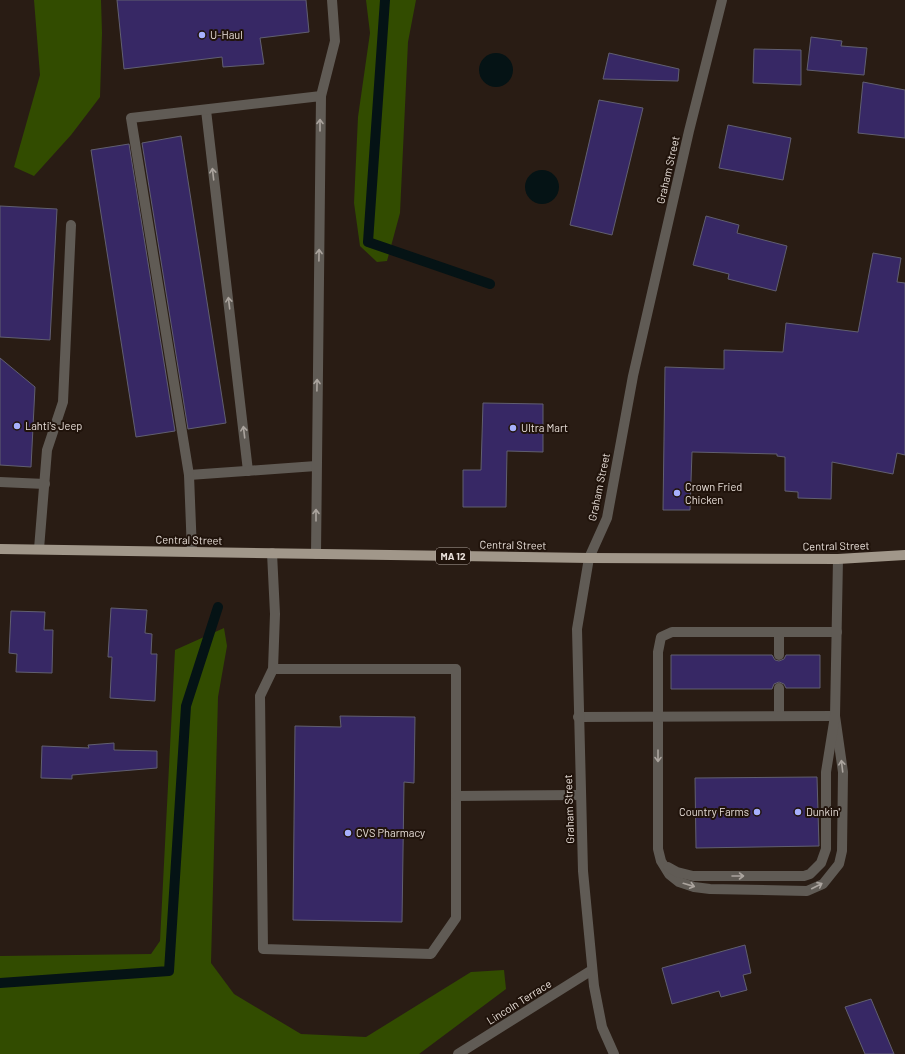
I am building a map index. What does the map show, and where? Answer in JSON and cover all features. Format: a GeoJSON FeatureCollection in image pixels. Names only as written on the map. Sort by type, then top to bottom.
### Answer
{"type":"FeatureCollection","features":[{"type":"Feature","properties":{"kind":"main road","name":"Central Street"},"geometry":{"type":"LineString","coordinates":[[0,549],[589,558],[838,559],[905,555]]}},
{"type":"Feature","properties":{"kind":"street"},"geometry":{"type":"LineString","coordinates":[[316,554],[321,96],[335,41],[332,0]]}},
{"type":"Feature","properties":{"kind":"street","name":"Graham Street"},"geometry":{"type":"LineString","coordinates":[[614,1054],[602,1027],[592,970],[582,871],[577,629],[589,558],[607,518],[633,376],[689,131],[722,0]]}},
{"type":"Feature","properties":{"kind":"street"},"geometry":{"type":"LineString","coordinates":[[192,552],[189,475],[131,118],[321,96]]}},
{"type":"Feature","properties":{"kind":"street"},"geometry":{"type":"LineString","coordinates":[[206,110],[248,471]]}},
{"type":"Feature","properties":{"kind":"street"},"geometry":{"type":"LineString","coordinates":[[39,549],[49,444],[63,402],[71,226]]}},
{"type":"Feature","properties":{"kind":"street"},"geometry":{"type":"LineString","coordinates":[[189,475],[316,466]]}},
{"type":"Feature","properties":{"kind":"street"},"geometry":{"type":"LineString","coordinates":[[0,482],[45,484]]}},
{"type":"Feature","properties":{"kind":"street"},"geometry":{"type":"LineString","coordinates":[[272,553],[274,614],[273,669],[260,696],[263,949],[431,954],[456,918],[456,669],[273,669]]}},
{"type":"Feature","properties":{"kind":"street"},"geometry":{"type":"LineString","coordinates":[[661,861],[677,872],[693,876],[804,876],[815,870],[821,863],[826,849],[826,772],[835,716],[838,559]]}},
{"type":"Feature","properties":{"kind":"street"},"geometry":{"type":"LineString","coordinates":[[835,716],[843,772],[842,851],[839,864],[823,884],[807,891],[710,889],[679,882],[668,874],[661,861],[658,849],[658,652],[661,637],[672,632],[837,632]]}},
{"type":"Feature","properties":{"kind":"street"},"geometry":{"type":"LineString","coordinates":[[779,632],[779,655]]}},
{"type":"Feature","properties":{"kind":"street"},"geometry":{"type":"LineString","coordinates":[[779,688],[779,716]]}},
{"type":"Feature","properties":{"kind":"street"},"geometry":{"type":"LineString","coordinates":[[578,717],[835,716]]}},
{"type":"Feature","properties":{"kind":"street"},"geometry":{"type":"LineString","coordinates":[[456,796],[580,795]]}},
{"type":"Feature","properties":{"kind":"street","name":"Lincoln Terrace"},"geometry":{"type":"LineString","coordinates":[[458,1054],[592,970]]}},
{"type":"Feature","properties":{"kind":"green space"},"geometry":{"type":"Polygon","coordinates":[[[34,0],[101,0],[102,33],[100,97],[71,135],[34,176],[14,167],[40,75],[34,0]]]}},
{"type":"Feature","properties":{"kind":"green space"},"geometry":{"type":"Polygon","coordinates":[[[366,0],[416,0],[408,42],[400,213],[387,261],[377,262],[360,246],[354,203],[358,117],[370,33],[366,0]]]}},
{"type":"Feature","properties":{"kind":"green space"},"geometry":{"type":"Polygon","coordinates":[[[224,628],[227,646],[218,697],[211,963],[234,994],[301,1034],[366,1037],[471,972],[504,970],[506,989],[419,1054],[0,1054],[0,956],[151,954],[160,941],[175,650],[224,628]]]}},
{"type":"Feature","properties":{"kind":"shaded area"},"geometry":{"type":"Polygon","coordinates":[[[493,53],[499,53],[503,54],[510,60],[513,70],[512,77],[506,84],[499,87],[493,87],[489,86],[482,80],[479,73],[479,67],[480,63],[486,56],[493,53]]]}},
{"type":"Feature","properties":{"kind":"shaded area"},"geometry":{"type":"Polygon","coordinates":[[[539,170],[545,170],[549,171],[556,177],[559,187],[558,194],[552,201],[545,204],[539,204],[535,203],[528,197],[525,190],[525,184],[526,180],[532,173],[539,170]]]}},
{"type":"Feature","properties":{"kind":"building","name":"U-Haul"},"geometry":{"type":"Polygon","coordinates":[[[117,0],[306,0],[309,32],[260,38],[264,64],[223,67],[222,57],[124,69],[117,0]]]}},
{"type":"Feature","properties":{"kind":"building"},"geometry":{"type":"Polygon","coordinates":[[[811,37],[842,41],[841,46],[867,48],[864,75],[807,70],[811,37]]]}},
{"type":"Feature","properties":{"kind":"building"},"geometry":{"type":"Polygon","coordinates":[[[754,49],[801,50],[801,85],[753,83],[754,49]]]}},
{"type":"Feature","properties":{"kind":"building"},"geometry":{"type":"Polygon","coordinates":[[[609,53],[679,69],[678,81],[603,79],[609,53]]]}},
{"type":"Feature","properties":{"kind":"building"},"geometry":{"type":"Polygon","coordinates":[[[863,82],[905,90],[905,138],[858,133],[863,82]]]}},
{"type":"Feature","properties":{"kind":"building"},"geometry":{"type":"Polygon","coordinates":[[[599,100],[643,108],[612,235],[570,225],[599,100]]]}},
{"type":"Feature","properties":{"kind":"building"},"geometry":{"type":"Polygon","coordinates":[[[728,125],[791,138],[783,180],[719,168],[728,125]]]}},
{"type":"Feature","properties":{"kind":"building"},"geometry":{"type":"Polygon","coordinates":[[[181,136],[226,423],[188,429],[142,143],[181,136]]]}},
{"type":"Feature","properties":{"kind":"building"},"geometry":{"type":"Polygon","coordinates":[[[129,144],[175,431],[136,437],[91,150],[129,144]]]}},
{"type":"Feature","properties":{"kind":"building"},"geometry":{"type":"Polygon","coordinates":[[[0,206],[57,209],[50,340],[0,337],[0,206]]]}},
{"type":"Feature","properties":{"kind":"building"},"geometry":{"type":"Polygon","coordinates":[[[706,216],[739,225],[737,233],[787,246],[776,291],[728,279],[729,274],[693,265],[706,216]]]}},
{"type":"Feature","properties":{"kind":"building"},"geometry":{"type":"Polygon","coordinates":[[[873,253],[901,258],[897,282],[905,283],[905,455],[897,453],[893,474],[832,462],[831,499],[798,498],[798,492],[785,491],[785,457],[777,456],[777,454],[692,452],[690,510],[663,510],[665,367],[724,369],[724,350],[783,352],[786,323],[858,332],[873,253]]]}},
{"type":"Feature","properties":{"kind":"building","name":"Lahti's Jeep"},"geometry":{"type":"Polygon","coordinates":[[[0,358],[35,387],[31,467],[0,465],[0,358]]]}},
{"type":"Feature","properties":{"kind":"building"},"geometry":{"type":"Polygon","coordinates":[[[483,403],[543,404],[543,452],[507,451],[506,507],[463,507],[463,470],[481,470],[483,403]]]}},
{"type":"Feature","properties":{"kind":"building"},"geometry":{"type":"Polygon","coordinates":[[[111,608],[147,610],[145,633],[152,634],[151,654],[157,654],[155,701],[110,698],[112,657],[108,657],[111,608]]]}},
{"type":"Feature","properties":{"kind":"building"},"geometry":{"type":"Polygon","coordinates":[[[11,611],[45,612],[44,630],[53,630],[52,673],[16,672],[17,654],[9,653],[11,611]]]}},
{"type":"Feature","properties":{"kind":"building"},"geometry":{"type":"Polygon","coordinates":[[[671,655],[772,655],[775,660],[779,661],[784,659],[786,655],[820,655],[820,688],[786,688],[784,684],[779,682],[774,684],[772,689],[671,689],[671,655]]]}},
{"type":"Feature","properties":{"kind":"building","name":"CVS Pharmacy"},"geometry":{"type":"Polygon","coordinates":[[[340,716],[415,717],[414,783],[404,782],[402,922],[293,920],[295,726],[341,727],[340,716]]]}},
{"type":"Feature","properties":{"kind":"building"},"geometry":{"type":"Polygon","coordinates":[[[114,743],[114,750],[157,751],[157,768],[72,775],[72,779],[41,778],[42,746],[89,748],[88,745],[114,743]]]}},
{"type":"Feature","properties":{"kind":"building","name":"Country Farms"},"geometry":{"type":"Polygon","coordinates":[[[817,777],[819,846],[696,848],[695,778],[817,777]]]}},
{"type":"Feature","properties":{"kind":"building"},"geometry":{"type":"Polygon","coordinates":[[[745,945],[751,973],[743,975],[747,990],[721,997],[719,991],[672,1004],[662,968],[745,945]]]}},
{"type":"Feature","properties":{"kind":"building"},"geometry":{"type":"Polygon","coordinates":[[[871,999],[894,1054],[865,1054],[845,1007],[871,999]]]}},
{"type":"Feature","properties":{"kind":"waterway"},"geometry":{"type":"LineString","coordinates":[[385,0],[368,242],[490,284]]}},
{"type":"Feature","properties":{"kind":"waterway"},"geometry":{"type":"LineString","coordinates":[[0,983],[169,971],[186,706],[218,607]]}},
{"type":"Feature","properties":{"kind":"place","name":"U-Haul"},"geometry":{"type":"Point","coordinates":[202,35]}},
{"type":"Feature","properties":{"kind":"place","name":"Lahti's Jeep"},"geometry":{"type":"Point","coordinates":[17,426]}},
{"type":"Feature","properties":{"kind":"place","name":"Ultra Mart"},"geometry":{"type":"Point","coordinates":[513,428]}},
{"type":"Feature","properties":{"kind":"place","name":"Crown Fried Chicken"},"geometry":{"type":"Point","coordinates":[677,493]}},
{"type":"Feature","properties":{"kind":"place","name":"Country Farms"},"geometry":{"type":"Point","coordinates":[757,812]}},
{"type":"Feature","properties":{"kind":"place","name":"Dunkin'"},"geometry":{"type":"Point","coordinates":[798,812]}},
{"type":"Feature","properties":{"kind":"place","name":"CVS Pharmacy"},"geometry":{"type":"Point","coordinates":[348,833]}}]}
